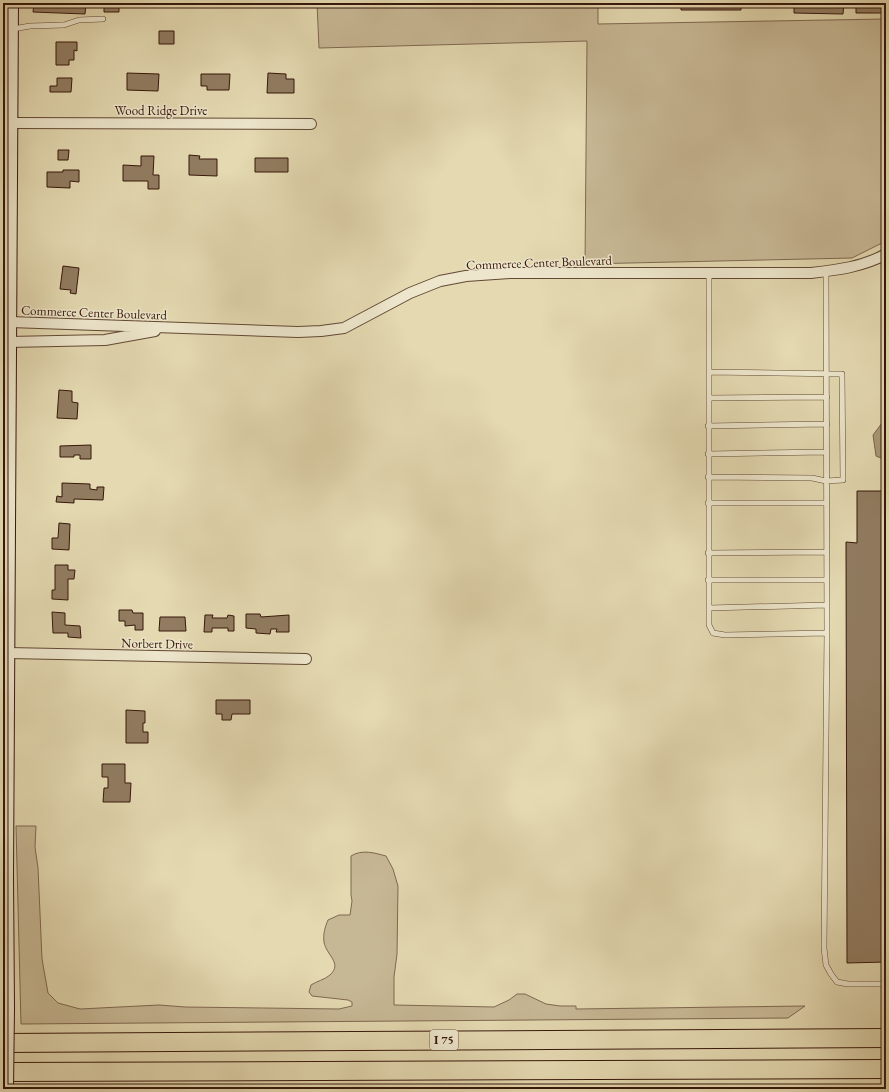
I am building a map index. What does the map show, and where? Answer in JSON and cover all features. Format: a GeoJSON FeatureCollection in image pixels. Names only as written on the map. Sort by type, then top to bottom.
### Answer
{"type":"FeatureCollection","features":[{"type":"Feature","properties":{"kind":"highway","name":"I 75"},"geometry":{"type":"LineString","coordinates":[[3,1042],[886,1038]]}},
{"type":"Feature","properties":{"kind":"highway"},"geometry":{"type":"LineString","coordinates":[[3,1072],[886,1069]]}},
{"type":"Feature","properties":{"kind":"street"},"geometry":{"type":"LineString","coordinates":[[6,1089],[12,3]]}},
{"type":"Feature","properties":{"kind":"street","name":"Wood Ridge Drive"},"geometry":{"type":"LineString","coordinates":[[12,122],[311,124]]}},
{"type":"Feature","properties":{"kind":"street","name":"Commerce Center Boulevard"},"geometry":{"type":"LineString","coordinates":[[10,322],[298,332],[322,331],[344,328],[410,293],[440,281],[466,276],[510,273],[811,273],[846,268],[875,260],[886,254]]}},
{"type":"Feature","properties":{"kind":"street","name":"Commerce Center Boulevard"},"geometry":{"type":"LineString","coordinates":[[9,342],[106,340],[177,328]]}},
{"type":"Feature","properties":{"kind":"street","name":"Norbert Drive"},"geometry":{"type":"LineString","coordinates":[[8,653],[306,659]]}},
{"type":"Feature","properties":{"kind":"lane"},"geometry":{"type":"LineString","coordinates":[[12,29],[30,26],[64,25],[79,20],[103,19]]}},
{"type":"Feature","properties":{"kind":"lane"},"geometry":{"type":"LineString","coordinates":[[826,271],[827,633],[824,940],[826,965],[837,982],[848,984],[886,984]]}},
{"type":"Feature","properties":{"kind":"lane"},"geometry":{"type":"LineString","coordinates":[[709,273],[709,625],[713,633],[725,635],[827,633]]}},
{"type":"Feature","properties":{"kind":"lane"},"geometry":{"type":"LineString","coordinates":[[708,477],[812,478],[826,481],[843,480],[842,374],[709,372]]}},
{"type":"Feature","properties":{"kind":"lane"},"geometry":{"type":"LineString","coordinates":[[709,398],[827,397]]}},
{"type":"Feature","properties":{"kind":"lane"},"geometry":{"type":"LineString","coordinates":[[708,426],[826,424]]}},
{"type":"Feature","properties":{"kind":"lane"},"geometry":{"type":"LineString","coordinates":[[708,454],[826,452]]}},
{"type":"Feature","properties":{"kind":"lane"},"geometry":{"type":"LineString","coordinates":[[708,503],[826,503]]}},
{"type":"Feature","properties":{"kind":"lane"},"geometry":{"type":"LineString","coordinates":[[708,553],[826,552]]}},
{"type":"Feature","properties":{"kind":"lane"},"geometry":{"type":"LineString","coordinates":[[708,580],[827,580]]}},
{"type":"Feature","properties":{"kind":"lane"},"geometry":{"type":"LineString","coordinates":[[708,608],[827,606]]}},
{"type":"Feature","properties":{"kind":"shaded area"},"geometry":{"type":"Polygon","coordinates":[[[317,3],[598,3],[598,24],[886,19],[886,241],[852,258],[585,264],[587,41],[319,48],[317,3]]]}},
{"type":"Feature","properties":{"kind":"shaded area"},"geometry":{"type":"Polygon","coordinates":[[[885,419],[886,460],[876,456],[873,435],[885,419]]]}},
{"type":"Feature","properties":{"kind":"shaded area"},"geometry":{"type":"Polygon","coordinates":[[[16,826],[36,826],[35,847],[38,868],[42,959],[48,993],[58,1003],[80,1009],[159,1005],[185,1007],[339,1009],[352,1006],[352,1002],[348,1000],[312,996],[309,992],[311,985],[328,977],[334,971],[335,967],[333,959],[325,947],[325,928],[328,920],[339,915],[350,915],[352,901],[351,856],[364,852],[386,856],[393,869],[398,886],[397,954],[394,977],[394,1005],[494,1007],[509,1000],[517,994],[525,994],[546,1004],[576,1006],[576,1009],[805,1006],[788,1018],[21,1024],[16,826]]]}},
{"type":"Feature","properties":{"kind":"building"},"geometry":{"type":"Polygon","coordinates":[[[34,3],[86,3],[85,14],[33,12],[34,3]]]}},
{"type":"Feature","properties":{"kind":"building"},"geometry":{"type":"Polygon","coordinates":[[[104,3],[119,3],[119,12],[104,12],[104,3]]]}},
{"type":"Feature","properties":{"kind":"building"},"geometry":{"type":"Polygon","coordinates":[[[681,3],[741,3],[741,10],[681,10],[681,3]]]}},
{"type":"Feature","properties":{"kind":"building"},"geometry":{"type":"Polygon","coordinates":[[[794,3],[844,3],[843,14],[794,13],[794,3]]]}},
{"type":"Feature","properties":{"kind":"building"},"geometry":{"type":"Polygon","coordinates":[[[856,3],[886,3],[886,13],[856,13],[856,3]]]}},
{"type":"Feature","properties":{"kind":"building"},"geometry":{"type":"Polygon","coordinates":[[[159,31],[174,31],[174,44],[159,44],[159,31]]]}},
{"type":"Feature","properties":{"kind":"building"},"geometry":{"type":"Polygon","coordinates":[[[56,42],[77,42],[77,51],[74,50],[74,60],[69,60],[69,65],[56,65],[56,42]]]}},
{"type":"Feature","properties":{"kind":"building"},"geometry":{"type":"Polygon","coordinates":[[[127,73],[159,74],[158,91],[127,90],[127,73]]]}},
{"type":"Feature","properties":{"kind":"building"},"geometry":{"type":"Polygon","coordinates":[[[268,73],[286,74],[286,79],[294,79],[294,93],[267,93],[268,73]]]}},
{"type":"Feature","properties":{"kind":"building"},"geometry":{"type":"Polygon","coordinates":[[[201,74],[230,74],[229,90],[207,90],[207,86],[201,86],[201,74]]]}},
{"type":"Feature","properties":{"kind":"building"},"geometry":{"type":"Polygon","coordinates":[[[57,78],[72,78],[71,92],[50,92],[50,86],[57,86],[57,78]]]}},
{"type":"Feature","properties":{"kind":"building"},"geometry":{"type":"Polygon","coordinates":[[[58,150],[69,150],[68,160],[58,160],[58,150]]]}},
{"type":"Feature","properties":{"kind":"building"},"geometry":{"type":"Polygon","coordinates":[[[189,155],[200,156],[199,159],[217,159],[217,176],[189,175],[189,155]]]}},
{"type":"Feature","properties":{"kind":"building"},"geometry":{"type":"Polygon","coordinates":[[[141,156],[154,156],[153,175],[159,175],[159,189],[148,189],[148,181],[123,181],[123,165],[141,166],[141,156]]]}},
{"type":"Feature","properties":{"kind":"building"},"geometry":{"type":"Polygon","coordinates":[[[255,158],[288,158],[288,172],[255,172],[255,158]]]}},
{"type":"Feature","properties":{"kind":"building"},"geometry":{"type":"Polygon","coordinates":[[[63,170],[79,170],[79,182],[70,181],[70,188],[47,187],[47,172],[63,172],[63,170]]]}},
{"type":"Feature","properties":{"kind":"building"},"geometry":{"type":"Polygon","coordinates":[[[63,266],[79,268],[76,294],[70,293],[71,290],[60,289],[63,266]]]}},
{"type":"Feature","properties":{"kind":"building"},"geometry":{"type":"Polygon","coordinates":[[[59,390],[72,391],[72,402],[78,403],[77,419],[57,418],[59,390]]]}},
{"type":"Feature","properties":{"kind":"building"},"geometry":{"type":"Polygon","coordinates":[[[91,445],[91,459],[80,459],[80,455],[74,455],[74,457],[60,457],[60,446],[91,445]]]}},
{"type":"Feature","properties":{"kind":"building"},"geometry":{"type":"Polygon","coordinates":[[[62,483],[90,484],[90,489],[97,490],[97,487],[104,487],[103,500],[74,499],[74,503],[56,502],[57,496],[62,497],[62,483]]]}},
{"type":"Feature","properties":{"kind":"building"},"geometry":{"type":"Polygon","coordinates":[[[857,491],[886,491],[886,962],[847,963],[846,542],[857,543],[857,491]]]}},
{"type":"Feature","properties":{"kind":"building"},"geometry":{"type":"Polygon","coordinates":[[[59,523],[70,524],[69,550],[52,549],[52,538],[58,538],[59,523]]]}},
{"type":"Feature","properties":{"kind":"building"},"geometry":{"type":"Polygon","coordinates":[[[55,565],[68,565],[68,570],[75,570],[74,579],[68,579],[68,600],[52,599],[52,590],[55,590],[55,565]]]}},
{"type":"Feature","properties":{"kind":"building"},"geometry":{"type":"Polygon","coordinates":[[[119,610],[132,610],[133,613],[143,613],[143,630],[135,630],[135,625],[125,626],[125,621],[119,621],[119,610]]]}},
{"type":"Feature","properties":{"kind":"building"},"geometry":{"type":"Polygon","coordinates":[[[52,612],[65,613],[65,625],[80,626],[81,638],[68,637],[68,633],[53,633],[52,612]]]}},
{"type":"Feature","properties":{"kind":"building"},"geometry":{"type":"Polygon","coordinates":[[[246,614],[260,614],[261,617],[289,615],[289,632],[276,632],[277,629],[271,629],[270,634],[256,633],[256,629],[246,628],[246,614]]]}},
{"type":"Feature","properties":{"kind":"building"},"geometry":{"type":"Polygon","coordinates":[[[205,615],[213,615],[212,618],[227,618],[228,615],[234,616],[234,631],[228,631],[228,628],[212,628],[212,632],[204,632],[205,615]]]}},
{"type":"Feature","properties":{"kind":"building"},"geometry":{"type":"Polygon","coordinates":[[[160,617],[185,617],[186,631],[159,631],[160,617]]]}},
{"type":"Feature","properties":{"kind":"building"},"geometry":{"type":"Polygon","coordinates":[[[216,700],[250,700],[250,714],[232,714],[231,720],[222,720],[222,714],[216,714],[216,700]]]}},
{"type":"Feature","properties":{"kind":"building"},"geometry":{"type":"Polygon","coordinates":[[[126,710],[145,711],[143,732],[148,732],[148,743],[126,743],[126,710]]]}},
{"type":"Feature","properties":{"kind":"building"},"geometry":{"type":"Polygon","coordinates":[[[102,764],[125,764],[125,783],[131,783],[130,802],[103,802],[104,788],[108,788],[108,777],[102,777],[102,764]]]}}]}
